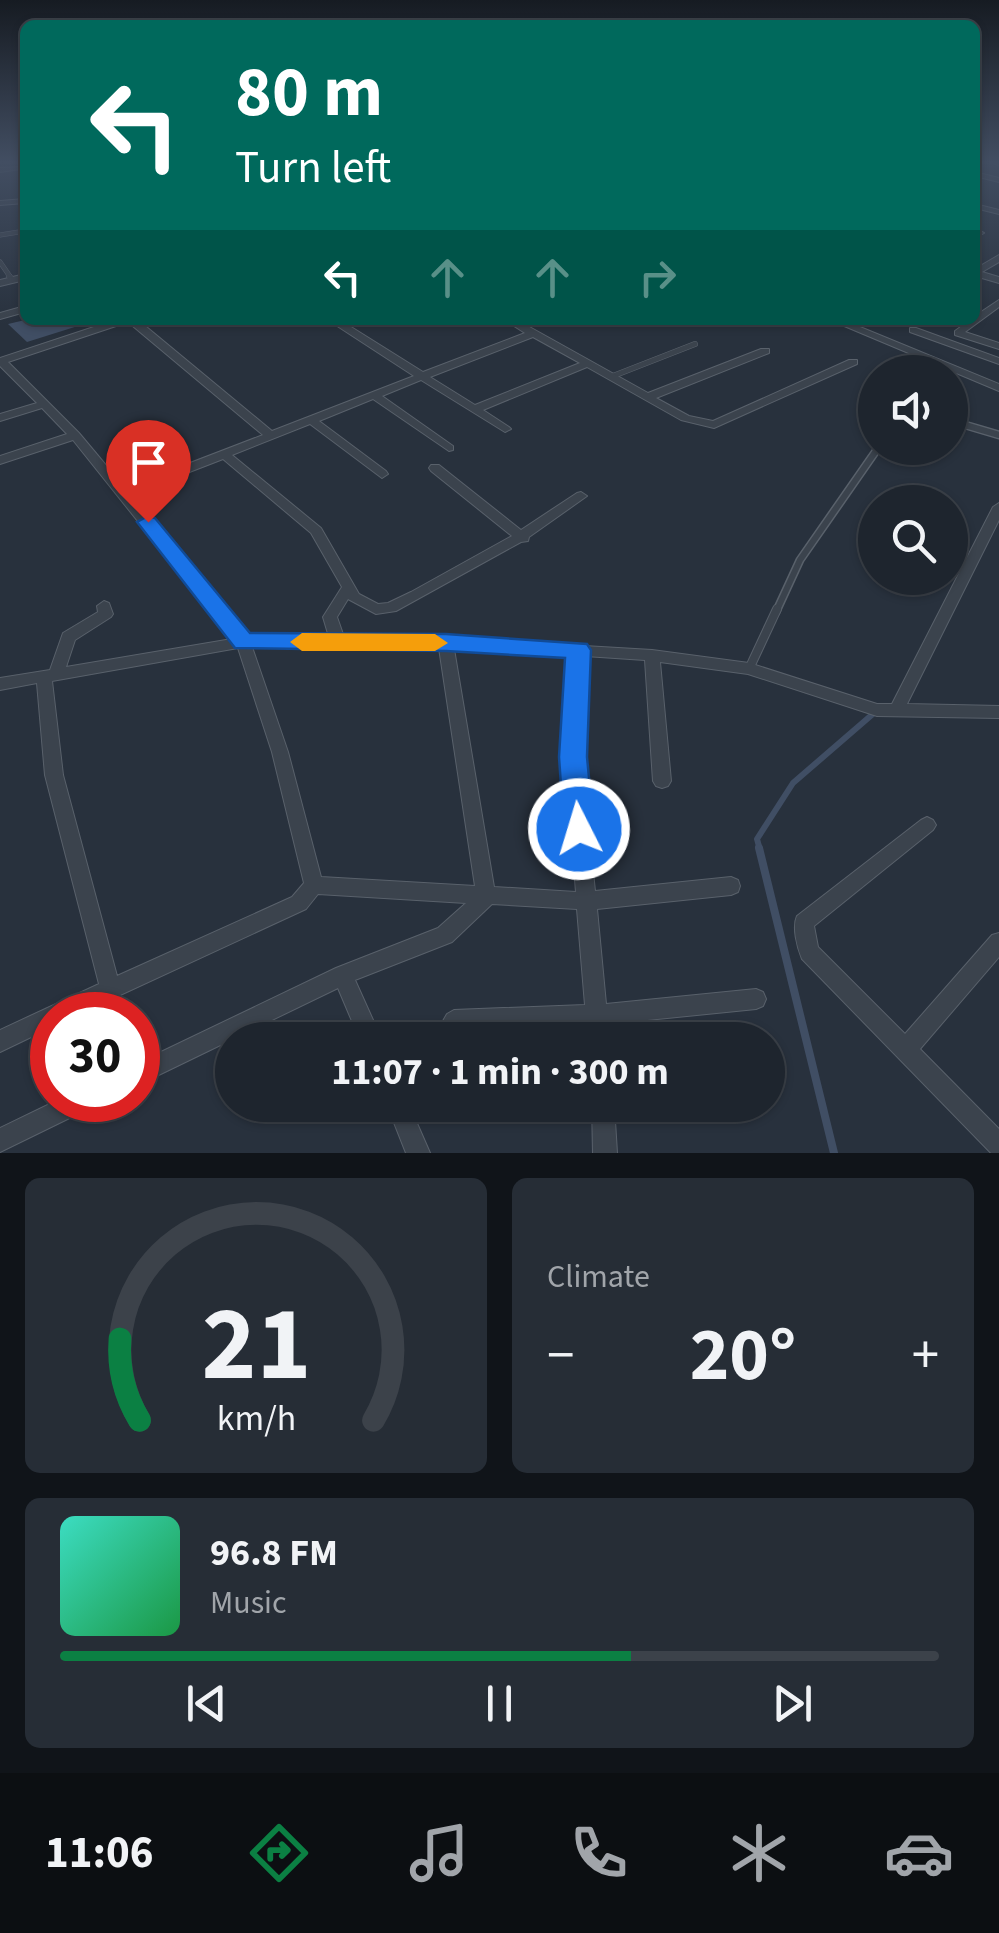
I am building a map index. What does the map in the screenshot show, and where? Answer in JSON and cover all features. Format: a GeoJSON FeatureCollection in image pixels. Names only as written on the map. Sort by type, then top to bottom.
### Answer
{"type":"FeatureCollection","features":[{"type":"Feature","properties":{"kind":"street"},"geometry":{"type":"LineString","coordinates":[[0,282],[20,279]]}},
{"type":"Feature","properties":{"kind":"street"},"geometry":{"type":"LineString","coordinates":[[110,325],[0,361],[76,435],[243,642],[280,752],[314,884]]}},
{"type":"Feature","properties":{"kind":"street"},"geometry":{"type":"LineString","coordinates":[[138,325],[270,435]]}},
{"type":"Feature","properties":{"kind":"street"},"geometry":{"type":"LineString","coordinates":[[341,325],[505,429]]}},
{"type":"Feature","properties":{"kind":"street"},"geometry":{"type":"LineString","coordinates":[[519,325],[684,418],[714,425],[853,362]]}},
{"type":"Feature","properties":{"kind":"street"},"geometry":{"type":"LineString","coordinates":[[847,325],[999,388]]}},
{"type":"Feature","properties":{"kind":"street"},"geometry":{"type":"LineString","coordinates":[[969,325],[958,333],[998,345]]}},
{"type":"Feature","properties":{"kind":"street"},"geometry":{"type":"LineString","coordinates":[[913,330],[996,360]]}},
{"type":"Feature","properties":{"kind":"street"},"geometry":{"type":"LineString","coordinates":[[124,493],[533,333]]}},
{"type":"Feature","properties":{"kind":"street"},"geometry":{"type":"LineString","coordinates":[[648,397],[765,350]]}},
{"type":"Feature","properties":{"kind":"street"},"geometry":{"type":"LineString","coordinates":[[971,377],[996,360]]}},
{"type":"Feature","properties":{"kind":"street"},"geometry":{"type":"LineString","coordinates":[[476,409],[589,363]]}},
{"type":"Feature","properties":{"kind":"street"},"geometry":{"type":"LineString","coordinates":[[373,394],[449,448]]}},
{"type":"Feature","properties":{"kind":"street"},"geometry":{"type":"LineString","coordinates":[[0,418],[44,404]]}},
{"type":"Feature","properties":{"kind":"street"},"geometry":{"type":"LineString","coordinates":[[310,419],[382,474]]}},
{"type":"Feature","properties":{"kind":"street"},"geometry":{"type":"LineString","coordinates":[[0,460],[76,435]]}},
{"type":"Feature","properties":{"kind":"street"},"geometry":{"type":"LineString","coordinates":[[223,452],[316,531],[347,590],[368,606],[391,608],[523,538],[581,496]]}},
{"type":"Feature","properties":{"kind":"street"},"geometry":{"type":"LineString","coordinates":[[435,468],[523,538]]}},
{"type":"Feature","properties":{"kind":"street"},"geometry":{"type":"LineString","coordinates":[[897,709],[999,507]]}},
{"type":"Feature","properties":{"kind":"street"},"geometry":{"type":"LineString","coordinates":[[338,642],[330,617],[347,590]]}},
{"type":"Feature","properties":{"kind":"street"},"geometry":{"type":"LineString","coordinates":[[104,606],[106,614],[68,637],[50,677],[54,775],[110,988]]}},
{"type":"Feature","properties":{"kind":"street"},"geometry":{"type":"LineString","coordinates":[[0,684],[243,642],[446,643],[652,655],[749,669],[877,710],[996,714]]}},
{"type":"Feature","properties":{"kind":"street"},"geometry":{"type":"LineString","coordinates":[[446,643],[486,897]]}},
{"type":"Feature","properties":{"kind":"street"},"geometry":{"type":"LineString","coordinates":[[578,650],[573,757],[598,1022]]}},
{"type":"Feature","properties":{"kind":"street"},"geometry":{"type":"LineString","coordinates":[[652,655],[662,781]]}},
{"type":"Feature","properties":{"kind":"street"},"geometry":{"type":"LineString","coordinates":[[927,825],[804,922],[809,952],[999,1145]]}},
{"type":"Feature","properties":{"kind":"street"},"geometry":{"type":"LineString","coordinates":[[314,884],[585,901],[731,886]]}},
{"type":"Feature","properties":{"kind":"street"},"geometry":{"type":"LineString","coordinates":[[102,992],[299,903],[314,884]]}},
{"type":"Feature","properties":{"kind":"street"},"geometry":{"type":"LineString","coordinates":[[160,1063],[343,975],[444,935],[486,897]]}},
{"type":"Feature","properties":{"kind":"street"},"geometry":{"type":"LineString","coordinates":[[905,1050],[999,942]]}},
{"type":"Feature","properties":{"kind":"street"},"geometry":{"type":"LineString","coordinates":[[343,975],[363,1022]]}},
{"type":"Feature","properties":{"kind":"street"},"geometry":{"type":"LineString","coordinates":[[454,1021],[598,1014],[756,999]]}},
{"type":"Feature","properties":{"kind":"street"},"geometry":{"type":"LineString","coordinates":[[0,1041],[30,1026]]}},
{"type":"Feature","properties":{"kind":"street"},"geometry":{"type":"LineString","coordinates":[[0,1140],[37,1122]]}},
{"type":"Feature","properties":{"kind":"street"},"geometry":{"type":"LineString","coordinates":[[405,1122],[418,1153]]}},
{"type":"Feature","properties":{"kind":"street"},"geometry":{"type":"LineString","coordinates":[[604,1122],[606,1153]]}},
{"type":"Feature","properties":{"kind":"lane"},"geometry":{"type":"LineString","coordinates":[[0,262],[12,280]]}},
{"type":"Feature","properties":{"kind":"lane"},"geometry":{"type":"LineString","coordinates":[[613,376],[695,344]]}},
{"type":"Feature","properties":{"kind":"lane"},"geometry":{"type":"LineString","coordinates":[[968,427],[999,436]]}},
{"type":"Feature","properties":{"kind":"lane"},"geometry":{"type":"LineString","coordinates":[[749,669],[800,560],[866,465]]}},
{"type":"Feature","properties":{"kind":"water"},"geometry":{"type":"Polygon","coordinates":[[[20,321],[20,325],[81,325],[27,342],[8,324],[20,321]]]}},
{"type":"Feature","properties":{"kind":"waterway"},"geometry":{"type":"LineString","coordinates":[[760,850],[757,839],[793,783],[874,713]]}},
{"type":"Feature","properties":{"kind":"waterway"},"geometry":{"type":"LineString","coordinates":[[759,848],[834,1153]]}},
{"type":"Feature","properties":{"kind":"slow traffic"},"geometry":{"type":"LineString","coordinates":[[302,642],[435,643]]}},
{"type":"Feature","properties":{"kind":"route"},"geometry":{"type":"LineString","coordinates":[[148,522],[243,642],[446,643],[578,650],[573,757],[579,829]]}}]}
